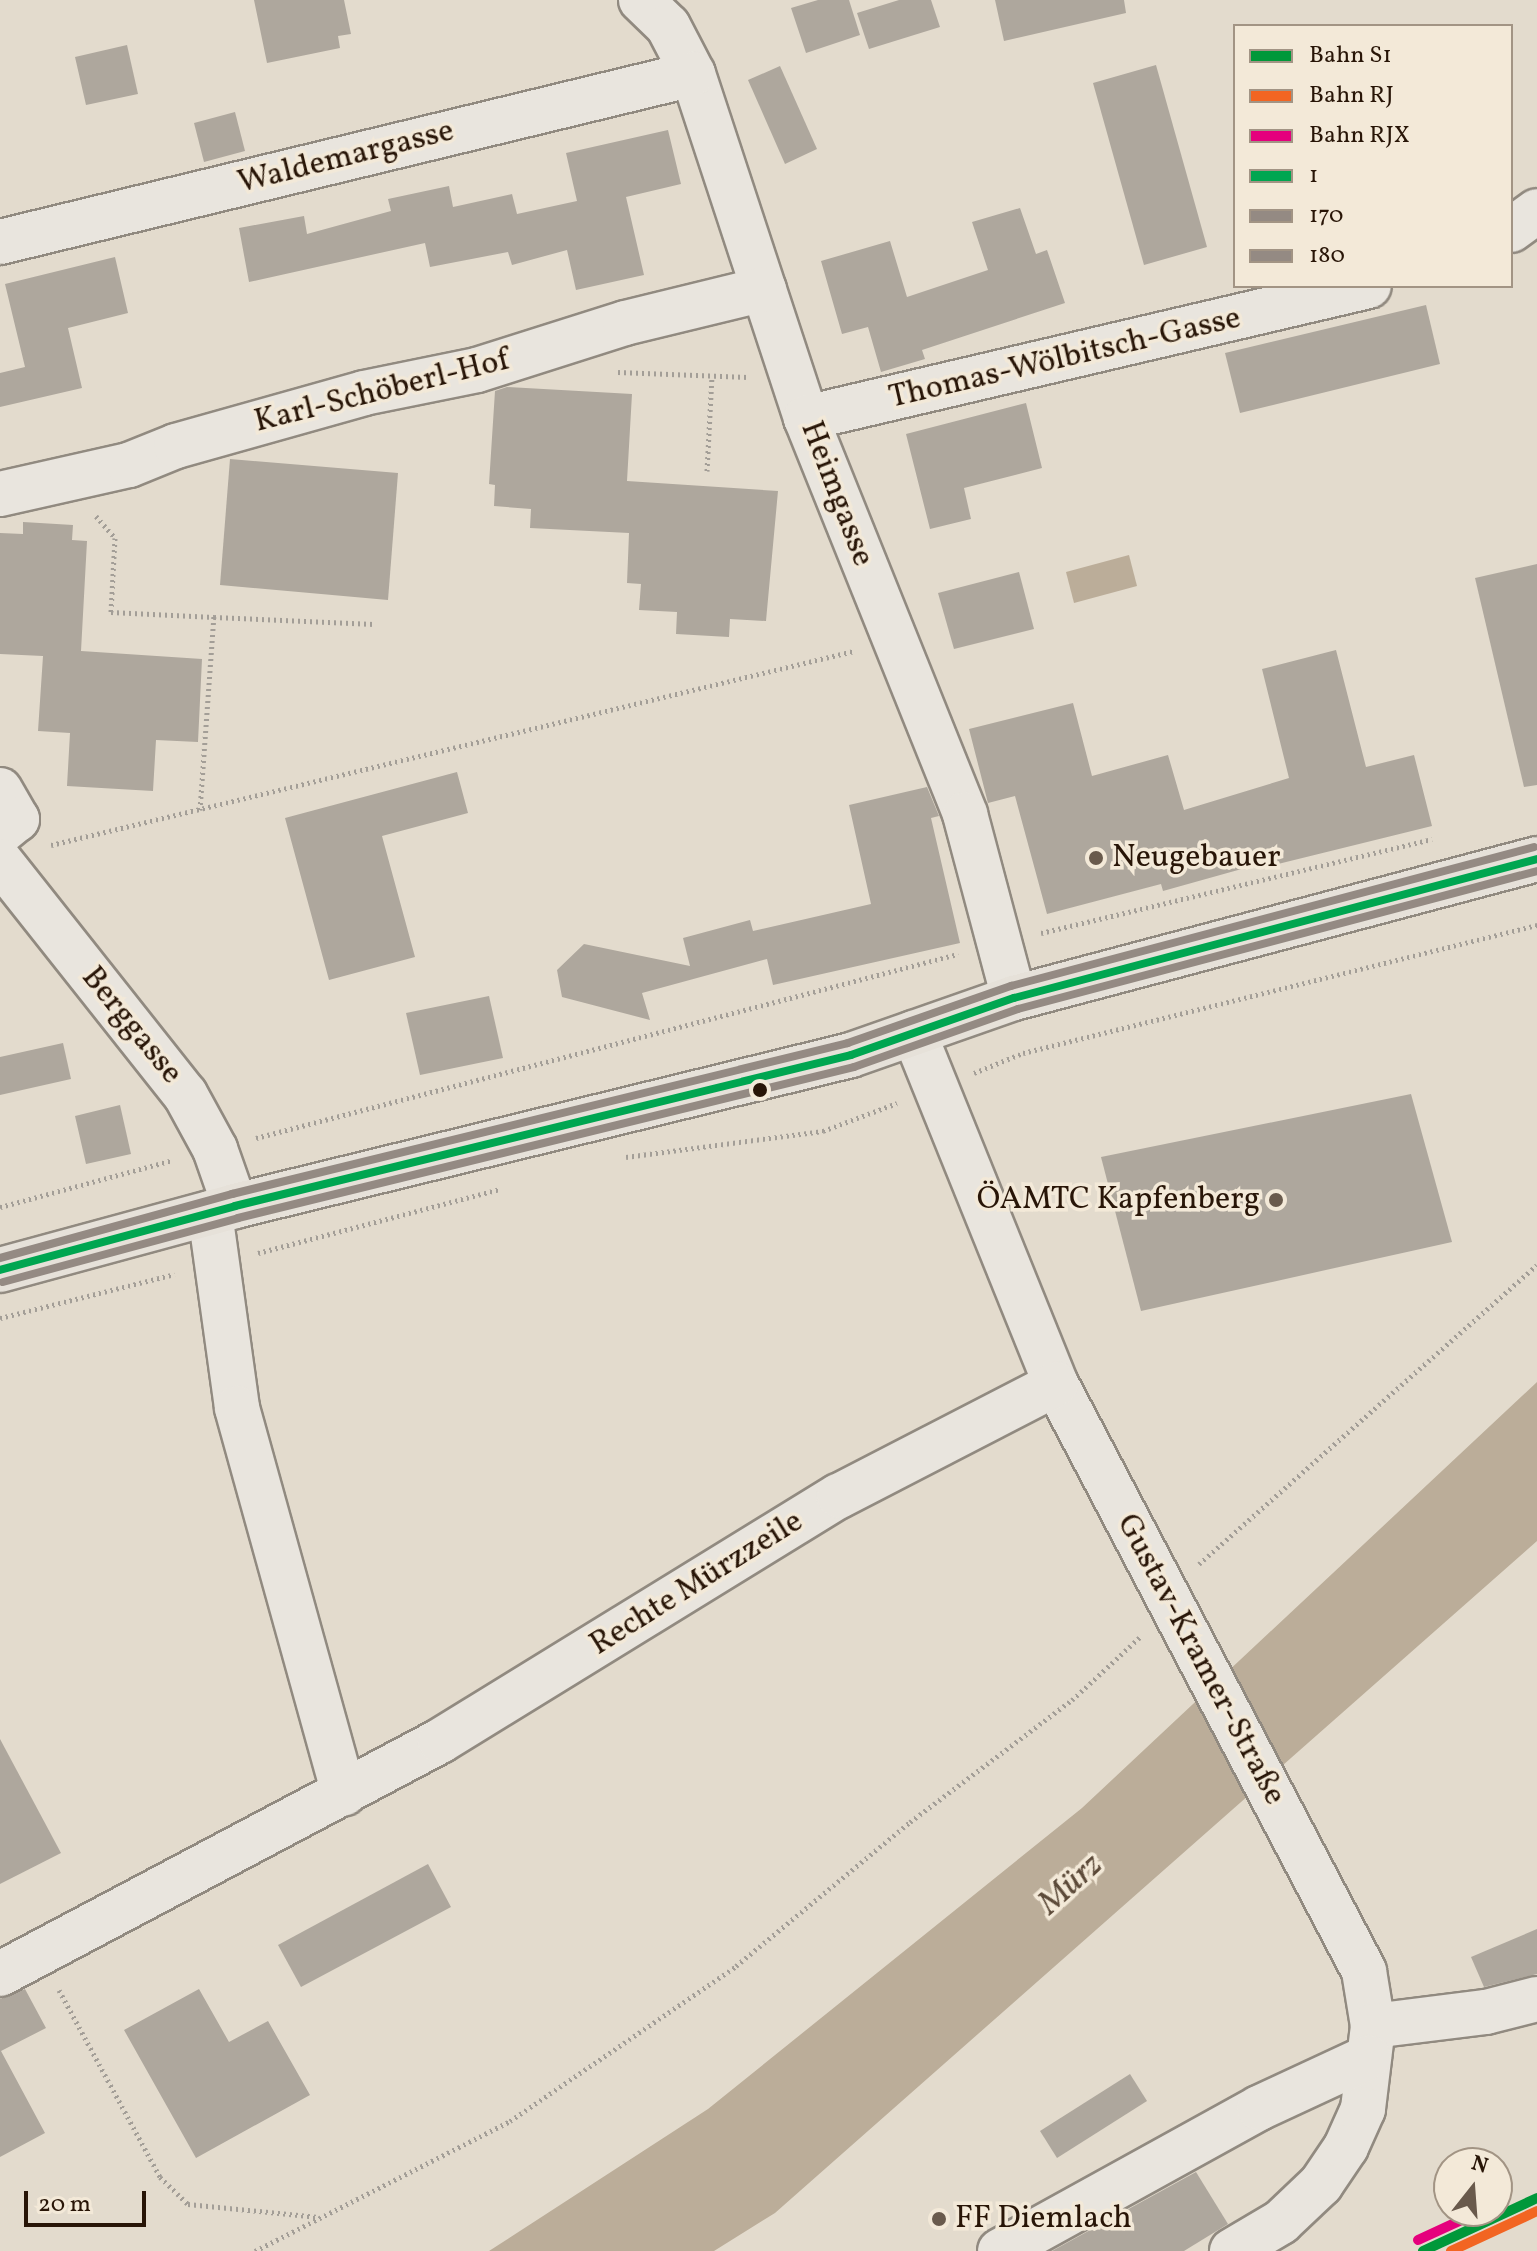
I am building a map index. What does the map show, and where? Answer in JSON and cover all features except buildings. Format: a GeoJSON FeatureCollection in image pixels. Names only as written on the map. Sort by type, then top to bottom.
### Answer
{"type":"FeatureCollection","features":[{"type":"Feature","properties":{"kind":"main road"},"geometry":{"type":"LineString","coordinates":[[0,1270],[222,1210],[806,1067],[1014,998],[1537,859]]}},
{"type":"Feature","properties":{"kind":"street","name":"Heimgasse"},"geometry":{"type":"LineString","coordinates":[[641,0],[668,26],[693,74],[800,399],[893,641],[965,814],[1014,998]]}},
{"type":"Feature","properties":{"kind":"street","name":"Waldemargasse"},"geometry":{"type":"LineString","coordinates":[[0,242],[693,74]]}},
{"type":"Feature","properties":{"kind":"street"},"geometry":{"type":"LineString","coordinates":[[1513,229],[1537,211]]}},
{"type":"Feature","properties":{"kind":"street","name":"Thomas-Wölbitsch-Gasse"},"geometry":{"type":"LineString","coordinates":[[800,399],[1359,288]]}},
{"type":"Feature","properties":{"kind":"street","name":"Karl-Schöberl-Hof"},"geometry":{"type":"LineString","coordinates":[[0,494],[78,478],[364,393],[477,370],[625,323],[764,289]]}},
{"type":"Feature","properties":{"kind":"street"},"geometry":{"type":"LineString","coordinates":[[0,790],[17,819],[0,833]]}},
{"type":"Feature","properties":{"kind":"street","name":"Berggasse"},"geometry":{"type":"LineString","coordinates":[[0,861],[185,1094],[215,1149],[222,1210]]}},
{"type":"Feature","properties":{"kind":"street","name":"Gustav-Kramer-Straße"},"geometry":{"type":"LineString","coordinates":[[914,1033],[1056,1384],[1364,1971],[1371,2041],[1363,2109],[1321,2184],[1281,2222],[1232,2251]]}},
{"type":"Feature","properties":{"kind":"street"},"geometry":{"type":"LineString","coordinates":[[222,1210],[217,1264],[237,1408],[344,1793]]}},
{"type":"Feature","properties":{"kind":"street","name":"Rechte Mürzzeile"},"geometry":{"type":"LineString","coordinates":[[0,1974],[451,1734],[839,1496],[1056,1384]]}},
{"type":"Feature","properties":{"kind":"street"},"geometry":{"type":"LineString","coordinates":[[1000,2251],[1259,2108],[1371,2041],[1537,1999]]}},
{"type":"Feature","properties":{"kind":"path"},"geometry":{"type":"LineString","coordinates":[[601,371],[712,376],[800,399]]}},
{"type":"Feature","properties":{"kind":"path"},"geometry":{"type":"LineString","coordinates":[[707,471],[712,376]]}},
{"type":"Feature","properties":{"kind":"path"},"geometry":{"type":"LineString","coordinates":[[78,478],[97,519],[115,538],[111,612],[374,624]]}},
{"type":"Feature","properties":{"kind":"path"},"geometry":{"type":"LineString","coordinates":[[200,810],[214,617]]}},
{"type":"Feature","properties":{"kind":"path"},"geometry":{"type":"LineString","coordinates":[[46,847],[893,641]]}},
{"type":"Feature","properties":{"kind":"path"},"geometry":{"type":"LineString","coordinates":[[0,1207],[999,943],[1445,836]]}},
{"type":"Feature","properties":{"kind":"path"},"geometry":{"type":"LineString","coordinates":[[610,1160],[823,1131],[1023,1053],[1537,925]]}},
{"type":"Feature","properties":{"kind":"path"},"geometry":{"type":"LineString","coordinates":[[0,1318],[504,1188]]}},
{"type":"Feature","properties":{"kind":"path"},"geometry":{"type":"LineString","coordinates":[[255,2251],[510,2121],[736,1966],[910,1822],[1072,1700],[1168,1600],[1537,1265]]}},
{"type":"Feature","properties":{"kind":"path"},"geometry":{"type":"LineString","coordinates":[[39,1954],[160,2177],[188,2204],[321,2218]]}},
{"type":"Feature","properties":{"kind":"water"},"geometry":{"type":"Polygon","coordinates":[[[1129,555],[1137,586],[1074,603],[1066,572],[1129,555]]]}},
{"type":"Feature","properties":{"kind":"water","name":"Mürz"},"geometry":{"type":"Polygon","coordinates":[[[1537,1382],[1537,1541],[775,2213],[714,2251],[489,2251],[708,2109],[1082,1808],[1537,1382]]]}},
{"type":"Feature","properties":{"kind":"rail line","name":"S1"},"geometry":{"type":"LineString","coordinates":[[1423,2251],[1537,2198]]}},
{"type":"Feature","properties":{"kind":"rail line","name":"RJ"},"geometry":{"type":"LineString","coordinates":[[1451,2251],[1537,2211]]}},
{"type":"Feature","properties":{"kind":"rail line","name":"RJX"},"geometry":{"type":"LineString","coordinates":[[1418,2240],[1446,2227]]}},
{"type":"Feature","properties":{"kind":"transit line","name":"180"},"geometry":{"type":"LineString","coordinates":[[0,1258],[232,1194],[848,1043],[1011,986],[1534,847]]}},
{"type":"Feature","properties":{"kind":"transit line","name":"1"},"geometry":{"type":"LineString","coordinates":[[0,1270],[235,1206],[851,1055],[1014,998],[1537,859]]}},
{"type":"Feature","properties":{"kind":"transit line","name":"170"},"geometry":{"type":"LineString","coordinates":[[3,1282],[238,1218],[854,1067],[1018,1009],[1537,871]]}},
{"type":"Feature","properties":{"kind":"place","name":"Neugebauer"},"geometry":{"type":"Point","coordinates":[1096,858]}},
{"type":"Feature","properties":{"kind":"place","name":"ÖAMTC Kapfenberg"},"geometry":{"type":"Point","coordinates":[1276,1200]}},
{"type":"Feature","properties":{"kind":"place","name":"FF Diemlach"},"geometry":{"type":"Point","coordinates":[939,2219]}}]}
